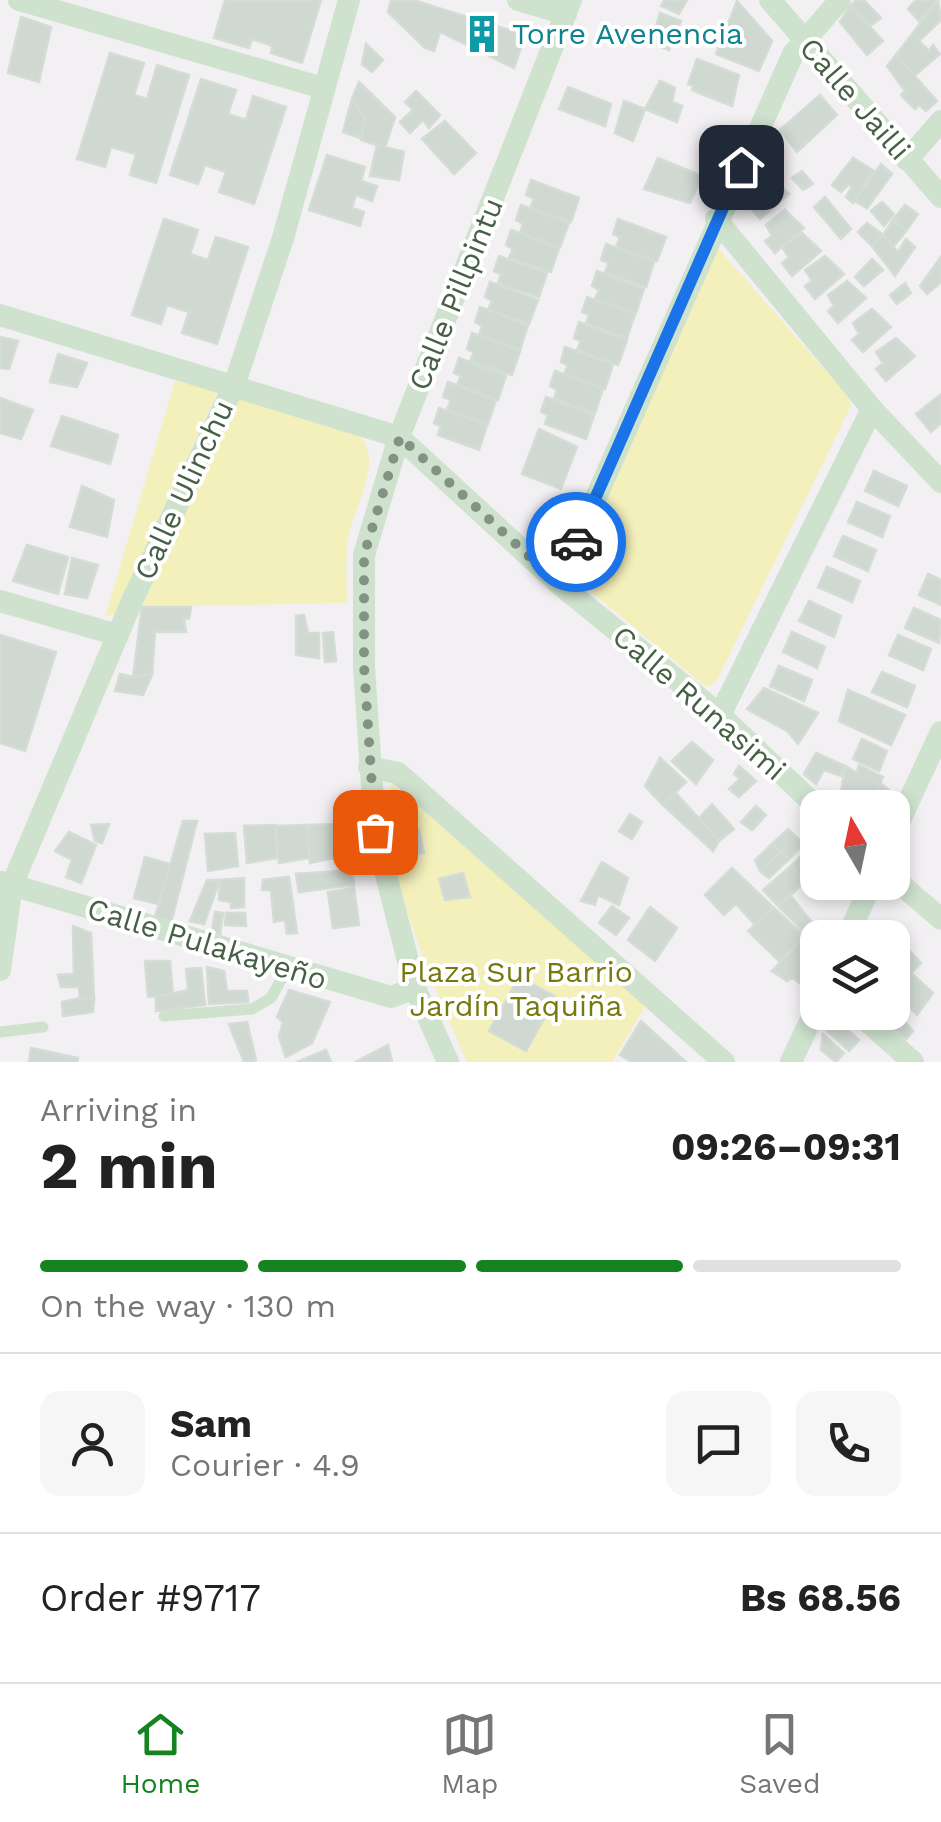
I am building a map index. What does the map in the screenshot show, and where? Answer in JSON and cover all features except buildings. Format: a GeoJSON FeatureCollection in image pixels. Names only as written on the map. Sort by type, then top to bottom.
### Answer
{"type":"FeatureCollection","features":[{"type":"Feature","properties":{"kind":"street"},"geometry":{"type":"LineString","coordinates":[[19,0],[323,88]]}},
{"type":"Feature","properties":{"kind":"street","name":"Calle Ulinchu"},"geometry":{"type":"LineString","coordinates":[[0,970],[6,883],[234,383],[283,238],[349,0]]}},
{"type":"Feature","properties":{"kind":"street"},"geometry":{"type":"LineString","coordinates":[[518,0],[569,7]]}},
{"type":"Feature","properties":{"kind":"street","name":"Calle Jailli"},"geometry":{"type":"LineString","coordinates":[[770,0],[941,197]]}},
{"type":"Feature","properties":{"kind":"street"},"geometry":{"type":"LineString","coordinates":[[558,583],[716,219],[793,54],[840,0]]}},
{"type":"Feature","properties":{"kind":"street","name":"Calle Pillpintu"},"geometry":{"type":"LineString","coordinates":[[448,1062],[414,988],[375,832],[369,767],[364,555],[400,437],[569,7]]}},
{"type":"Feature","properties":{"kind":"street"},"geometry":{"type":"LineString","coordinates":[[907,160],[941,121]]}},
{"type":"Feature","properties":{"kind":"street"},"geometry":{"type":"LineString","coordinates":[[716,219],[872,409],[941,482]]}},
{"type":"Feature","properties":{"kind":"street","name":"Calle Runasimi"},"geometry":{"type":"LineString","coordinates":[[0,315],[234,383],[400,437],[558,583],[720,715],[800,791]]}},
{"type":"Feature","properties":{"kind":"street"},"geometry":{"type":"LineString","coordinates":[[720,715],[872,409]]}},
{"type":"Feature","properties":{"kind":"street"},"geometry":{"type":"LineString","coordinates":[[0,601],[118,634]]}},
{"type":"Feature","properties":{"kind":"street"},"geometry":{"type":"LineString","coordinates":[[910,798],[941,732]]}},
{"type":"Feature","properties":{"kind":"street"},"geometry":{"type":"LineString","coordinates":[[369,767],[398,773],[724,1062]]}},
{"type":"Feature","properties":{"kind":"street","name":"Calle Pulakayeño"},"geometry":{"type":"LineString","coordinates":[[6,883],[390,997],[414,988]]}},
{"type":"Feature","properties":{"kind":"street"},"geometry":{"type":"LineString","coordinates":[[910,893],[941,920]]}},
{"type":"Feature","properties":{"kind":"street"},"geometry":{"type":"LineString","coordinates":[[791,1062],[806,1030]]}},
{"type":"Feature","properties":{"kind":"street"},"geometry":{"type":"LineString","coordinates":[[877,1030],[913,1062]]}},
{"type":"Feature","properties":{"kind":"lane"},"geometry":{"type":"LineString","coordinates":[[164,1016],[252,1009],[271,998],[287,969]]}},
{"type":"Feature","properties":{"kind":"lane"},"geometry":{"type":"LineString","coordinates":[[0,1032],[43,1027]]}},
{"type":"Feature","properties":{"kind":"green space"},"geometry":{"type":"Polygon","coordinates":[[[716,246],[848,396],[851,406],[716,682],[706,687],[571,575],[716,246]]]}},
{"type":"Feature","properties":{"kind":"green space"},"geometry":{"type":"Polygon","coordinates":[[[175,381],[218,391],[115,614],[105,617],[175,381]]]}},
{"type":"Feature","properties":{"kind":"green space"},"geometry":{"type":"Polygon","coordinates":[[[238,398],[359,435],[366,446],[368,472],[348,539],[347,603],[142,607],[238,398]]]}},
{"type":"Feature","properties":{"kind":"green space","name":"Plaza Sur Barrio Jardín Taquiña"},"geometry":{"type":"Polygon","coordinates":[[[392,783],[646,1005],[612,1062],[467,1062],[426,964],[399,882],[390,844],[388,810],[392,783]]]}},
{"type":"Feature","properties":{"kind":"way so far"},"geometry":{"type":"LineString","coordinates":[[375,832],[364,666],[364,555],[400,437],[558,583],[576,542]]}},
{"type":"Feature","properties":{"kind":"place","name":"Torre Avenencia"},"geometry":{"type":"Point","coordinates":[482,34]}},
{"type":"Feature","properties":{"kind":"route"},"geometry":{"type":"LineString","coordinates":[[576,542],[741,167]]}}]}
